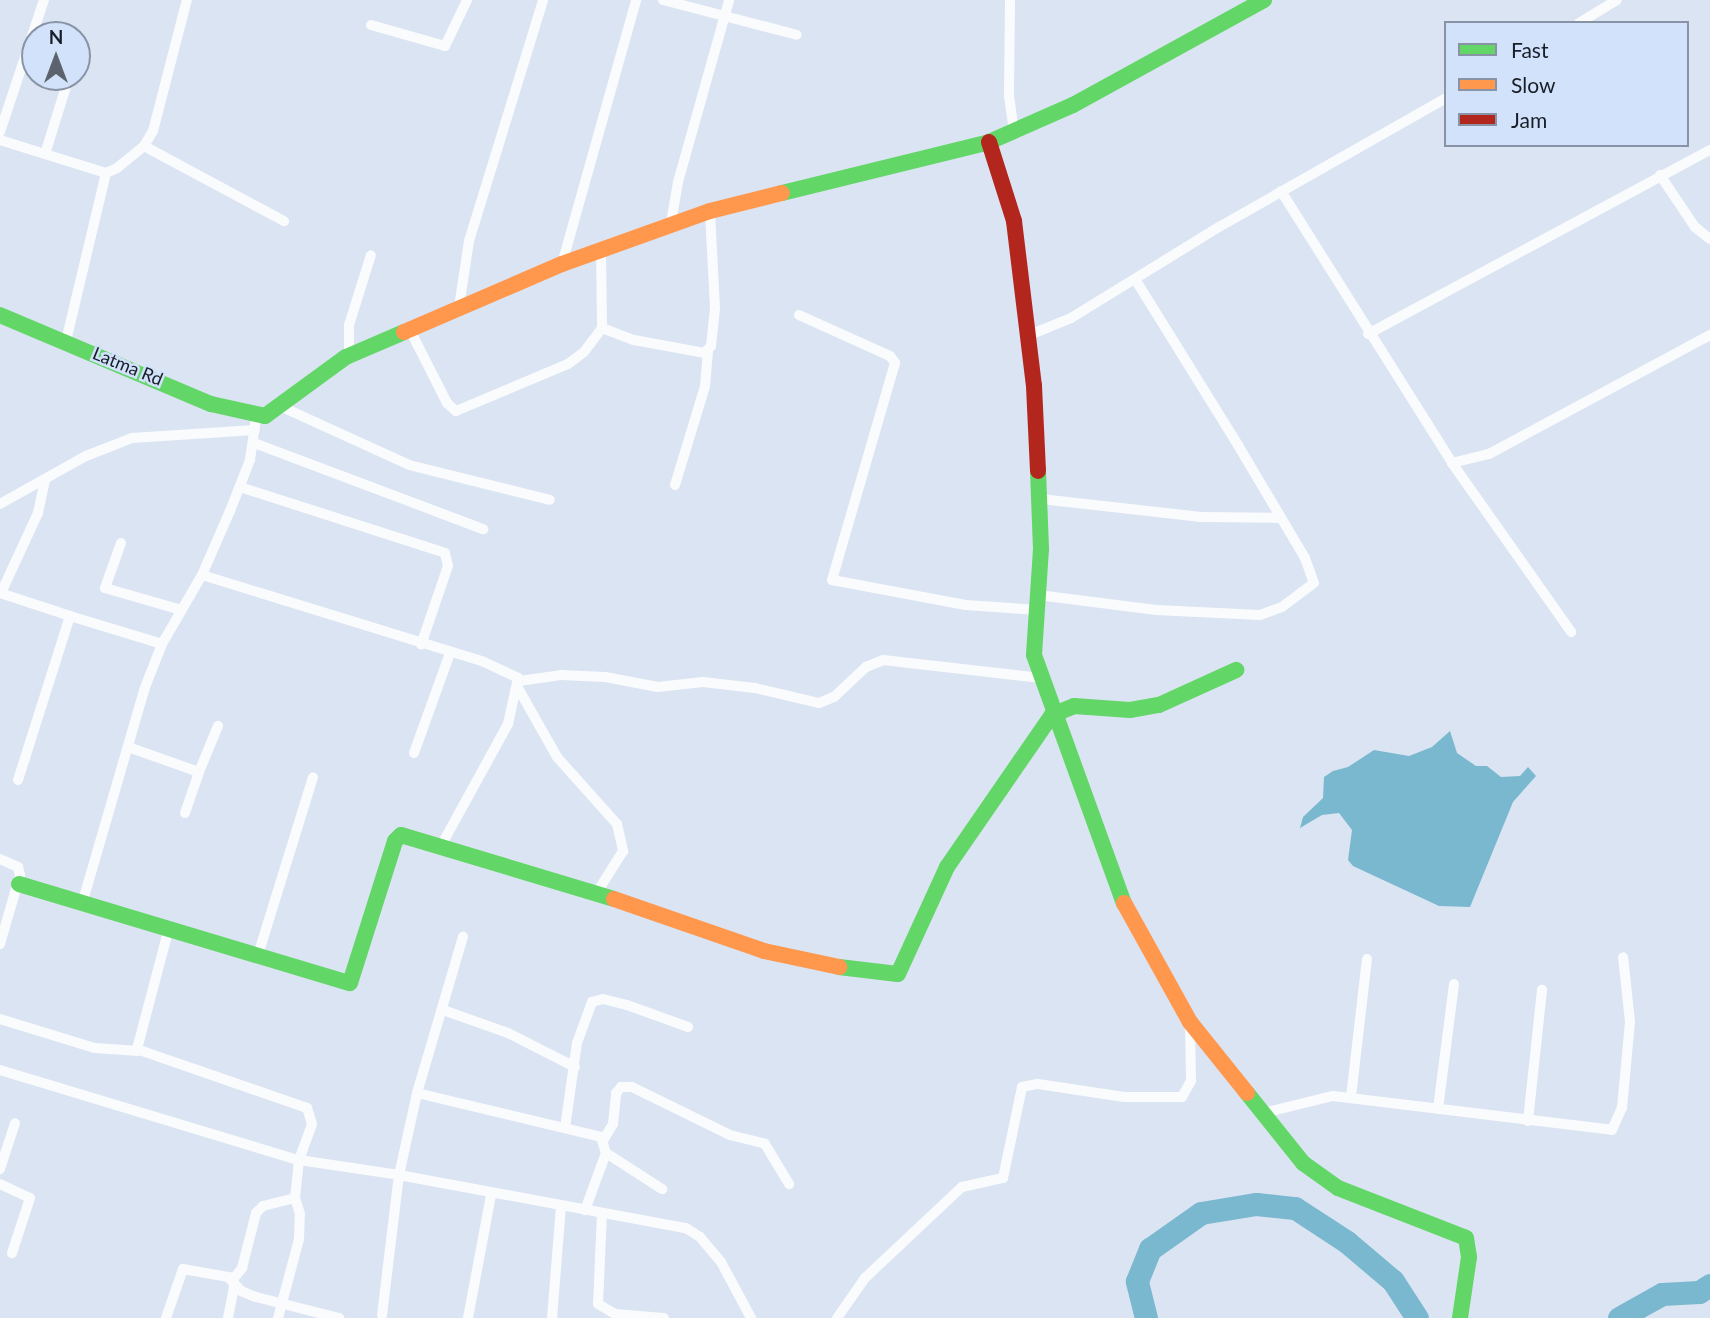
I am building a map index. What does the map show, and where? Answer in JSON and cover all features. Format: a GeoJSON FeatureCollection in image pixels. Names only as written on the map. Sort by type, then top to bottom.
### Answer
{"type":"FeatureCollection","features":[{"type":"Feature","properties":{"kind":"street"},"geometry":{"type":"LineString","coordinates":[[0,132],[44,0]]}},
{"type":"Feature","properties":{"kind":"street"},"geometry":{"type":"LineString","coordinates":[[66,341],[106,173],[144,146],[158,120],[187,0]]}},
{"type":"Feature","properties":{"kind":"street"},"geometry":{"type":"LineString","coordinates":[[371,25],[445,46],[467,0]]}},
{"type":"Feature","properties":{"kind":"street"},"geometry":{"type":"LineString","coordinates":[[459,307],[469,241],[543,0]]}},
{"type":"Feature","properties":{"kind":"street"},"geometry":{"type":"LineString","coordinates":[[562,264],[636,0]]}},
{"type":"Feature","properties":{"kind":"street"},"geometry":{"type":"LineString","coordinates":[[663,0],[797,35]]}},
{"type":"Feature","properties":{"kind":"street"},"geometry":{"type":"LineString","coordinates":[[671,223],[678,182],[729,0]]}},
{"type":"Feature","properties":{"kind":"street"},"geometry":{"type":"LineString","coordinates":[[1010,0],[1014,132]]}},
{"type":"Feature","properties":{"kind":"street"},"geometry":{"type":"LineString","coordinates":[[0,503],[132,438],[256,424],[282,407],[315,377],[349,356],[601,248],[710,211],[989,142],[1095,94],[1264,0]]}},
{"type":"Feature","properties":{"kind":"street"},"geometry":{"type":"LineString","coordinates":[[1582,21],[1617,0]]}},
{"type":"Feature","properties":{"kind":"street"},"geometry":{"type":"LineString","coordinates":[[46,154],[65,91]]}},
{"type":"Feature","properties":{"kind":"street"},"geometry":{"type":"LineString","coordinates":[[1027,336],[1071,318],[1281,191],[1444,99]]}},
{"type":"Feature","properties":{"kind":"street"},"geometry":{"type":"LineString","coordinates":[[0,140],[106,173]]}},
{"type":"Feature","properties":{"kind":"street"},"geometry":{"type":"LineString","coordinates":[[989,142],[1014,221],[1027,336],[1041,499],[1034,654],[1052,715],[1117,891],[1190,1022],[1314,1172],[1351,1194],[1457,1232],[1468,1242],[1469,1257],[1460,1318]]}},
{"type":"Feature","properties":{"kind":"street"},"geometry":{"type":"LineString","coordinates":[[144,146],[284,222]]}},
{"type":"Feature","properties":{"kind":"street"},"geometry":{"type":"LineString","coordinates":[[1368,334],[1710,150]]}},
{"type":"Feature","properties":{"kind":"street"},"geometry":{"type":"LineString","coordinates":[[1660,175],[1695,227],[1710,239]]}},
{"type":"Feature","properties":{"kind":"street"},"geometry":{"type":"LineString","coordinates":[[1281,191],[1368,334],[1452,463],[1571,632]]}},
{"type":"Feature","properties":{"kind":"street"},"geometry":{"type":"LineString","coordinates":[[675,485],[705,386],[715,308],[710,211]]}},
{"type":"Feature","properties":{"kind":"street"},"geometry":{"type":"LineString","coordinates":[[410,330],[447,403],[456,411],[568,364],[584,352],[602,328],[601,248]]}},
{"type":"Feature","properties":{"kind":"street"},"geometry":{"type":"LineString","coordinates":[[349,356],[349,325],[371,255]]}},
{"type":"Feature","properties":{"kind":"street"},"geometry":{"type":"LineString","coordinates":[[799,315],[890,356],[895,363],[832,580],[966,605],[1037,602],[1268,614],[1314,583],[1280,518],[1135,279]]}},
{"type":"Feature","properties":{"kind":"street","name":"Latma Rd"},"geometry":{"type":"LineString","coordinates":[[1,320],[66,341],[256,424]]}},
{"type":"Feature","properties":{"kind":"street"},"geometry":{"type":"LineString","coordinates":[[602,328],[684,351],[708,351]]}},
{"type":"Feature","properties":{"kind":"street"},"geometry":{"type":"LineString","coordinates":[[1452,463],[1489,454],[1710,335]]}},
{"type":"Feature","properties":{"kind":"street"},"geometry":{"type":"LineString","coordinates":[[282,407],[409,465],[550,500]]}},
{"type":"Feature","properties":{"kind":"street"},"geometry":{"type":"LineString","coordinates":[[82,904],[128,747],[162,644],[202,575],[240,486],[254,443],[256,424]]}},
{"type":"Feature","properties":{"kind":"street"},"geometry":{"type":"LineString","coordinates":[[254,443],[483,529]]}},
{"type":"Feature","properties":{"kind":"street"},"geometry":{"type":"LineString","coordinates":[[45,479],[38,513],[1,593],[162,644]]}},
{"type":"Feature","properties":{"kind":"street"},"geometry":{"type":"LineString","coordinates":[[240,486],[445,553],[448,566],[421,645]]}},
{"type":"Feature","properties":{"kind":"street"},"geometry":{"type":"LineString","coordinates":[[1041,499],[1201,517],[1280,518]]}},
{"type":"Feature","properties":{"kind":"street"},"geometry":{"type":"LineString","coordinates":[[121,543],[105,588],[181,610]]}},
{"type":"Feature","properties":{"kind":"street"},"geometry":{"type":"LineString","coordinates":[[202,575],[421,645],[484,662],[519,685],[557,757],[617,824],[623,843],[620,861],[596,894]]}},
{"type":"Feature","properties":{"kind":"street"},"geometry":{"type":"LineString","coordinates":[[18,780],[70,616]]}},
{"type":"Feature","properties":{"kind":"street"},"geometry":{"type":"LineString","coordinates":[[414,753],[450,653]]}},
{"type":"Feature","properties":{"kind":"street"},"geometry":{"type":"LineString","coordinates":[[519,685],[561,676],[605,677],[658,687],[703,682],[755,688],[819,703],[834,697],[866,667],[883,660],[1040,678]]}},
{"type":"Feature","properties":{"kind":"street"},"geometry":{"type":"LineString","coordinates":[[19,884],[168,932],[351,983],[397,837],[441,846],[596,894],[764,951],[860,972],[898,974],[947,867],[1052,715],[1074,706],[1130,710],[1159,705],[1236,670]]}},
{"type":"Feature","properties":{"kind":"street"},"geometry":{"type":"LineString","coordinates":[[441,846],[461,802],[501,738],[519,685]]}},
{"type":"Feature","properties":{"kind":"street"},"geometry":{"type":"LineString","coordinates":[[186,814],[199,772],[218,726]]}},
{"type":"Feature","properties":{"kind":"street"},"geometry":{"type":"LineString","coordinates":[[128,747],[199,772]]}},
{"type":"Feature","properties":{"kind":"street"},"geometry":{"type":"LineString","coordinates":[[258,955],[313,777]]}},
{"type":"Feature","properties":{"kind":"street"},"geometry":{"type":"LineString","coordinates":[[0,859],[18,867],[19,884],[0,944]]}},
{"type":"Feature","properties":{"kind":"street"},"geometry":{"type":"LineString","coordinates":[[138,1051],[136,1042],[168,932]]}},
{"type":"Feature","properties":{"kind":"street"},"geometry":{"type":"LineString","coordinates":[[382,1315],[391,1270],[399,1175],[416,1093],[463,937]]}},
{"type":"Feature","properties":{"kind":"street"},"geometry":{"type":"LineString","coordinates":[[1264,1113],[1311,1098],[1351,1097],[1602,1131],[1615,1128],[1630,1022],[1623,957]]}},
{"type":"Feature","properties":{"kind":"street"},"geometry":{"type":"LineString","coordinates":[[1351,1097],[1367,959]]}},
{"type":"Feature","properties":{"kind":"street"},"geometry":{"type":"LineString","coordinates":[[1438,1109],[1454,984]]}},
{"type":"Feature","properties":{"kind":"street"},"geometry":{"type":"LineString","coordinates":[[1528,1121],[1542,990]]}},
{"type":"Feature","properties":{"kind":"street"},"geometry":{"type":"LineString","coordinates":[[565,1128],[586,1015],[596,1000],[627,1005],[688,1027]]}},
{"type":"Feature","properties":{"kind":"street"},"geometry":{"type":"LineString","coordinates":[[443,1010],[508,1033],[575,1067]]}},
{"type":"Feature","properties":{"kind":"street"},"geometry":{"type":"LineString","coordinates":[[0,1019],[95,1048],[138,1051],[307,1108],[312,1124],[299,1160],[295,1198],[300,1231],[278,1318]]}},
{"type":"Feature","properties":{"kind":"street"},"geometry":{"type":"LineString","coordinates":[[837,1318],[865,1278],[962,1187],[1005,1175],[1023,1087],[1038,1084],[1124,1097],[1182,1097],[1191,1081],[1190,1022]]}},
{"type":"Feature","properties":{"kind":"street"},"geometry":{"type":"LineString","coordinates":[[0,1070],[299,1160],[399,1175],[491,1195],[687,1228],[700,1237],[721,1262],[751,1318]]}},
{"type":"Feature","properties":{"kind":"street"},"geometry":{"type":"LineString","coordinates":[[585,1210],[606,1153],[604,1139],[613,1124],[616,1093],[621,1087],[632,1087],[730,1135],[765,1144],[789,1184]]}},
{"type":"Feature","properties":{"kind":"street"},"geometry":{"type":"LineString","coordinates":[[416,1093],[604,1139]]}},
{"type":"Feature","properties":{"kind":"street"},"geometry":{"type":"LineString","coordinates":[[0,1169],[15,1123]]}},
{"type":"Feature","properties":{"kind":"street"},"geometry":{"type":"LineString","coordinates":[[606,1153],[662,1189]]}},
{"type":"Feature","properties":{"kind":"street"},"geometry":{"type":"LineString","coordinates":[[0,1184],[30,1198],[12,1253]]}},
{"type":"Feature","properties":{"kind":"street"},"geometry":{"type":"LineString","coordinates":[[468,1318],[491,1195]]}},
{"type":"Feature","properties":{"kind":"street"},"geometry":{"type":"LineString","coordinates":[[228,1318],[232,1282],[242,1268],[259,1209],[295,1198]]}},
{"type":"Feature","properties":{"kind":"street"},"geometry":{"type":"LineString","coordinates":[[552,1318],[561,1207]]}},
{"type":"Feature","properties":{"kind":"street"},"geometry":{"type":"LineString","coordinates":[[601,1213],[597,1304],[615,1314],[664,1318]]}},
{"type":"Feature","properties":{"kind":"street"},"geometry":{"type":"LineString","coordinates":[[166,1318],[183,1269],[232,1282],[282,1306],[339,1318]]}},
{"type":"Feature","properties":{"kind":"water"},"geometry":{"type":"Polygon","coordinates":[[[1450,731],[1457,753],[1476,766],[1487,766],[1501,777],[1520,776],[1528,767],[1536,776],[1513,802],[1470,907],[1439,906],[1353,866],[1348,860],[1352,830],[1339,813],[1322,815],[1300,828],[1303,817],[1323,798],[1324,777],[1333,771],[1348,767],[1374,750],[1409,756],[1432,747],[1450,731]]]}},
{"type":"Feature","properties":{"kind":"waterway"},"geometry":{"type":"LineString","coordinates":[[1146,1318],[1137,1281],[1150,1249],[1201,1213],[1256,1204],[1295,1208],[1347,1242],[1393,1281],[1417,1318]]}},
{"type":"Feature","properties":{"kind":"waterway"},"geometry":{"type":"LineString","coordinates":[[1619,1318],[1662,1294],[1699,1292],[1710,1285]]}},
{"type":"Feature","properties":{"kind":"traffic: fast"},"geometry":{"type":"LineString","coordinates":[[782,193],[989,142],[1073,105],[1264,0]]}},
{"type":"Feature","properties":{"kind":"traffic: fast"},"geometry":{"type":"LineString","coordinates":[[0,315],[211,404],[265,416],[346,357],[404,332]]}},
{"type":"Feature","properties":{"kind":"traffic: fast"},"geometry":{"type":"LineString","coordinates":[[1038,471],[1041,549],[1034,655],[1124,903]]}},
{"type":"Feature","properties":{"kind":"traffic: fast"},"geometry":{"type":"LineString","coordinates":[[839,967],[898,974],[947,867],[1052,715],[1074,706],[1130,710],[1159,705],[1236,670]]}},
{"type":"Feature","properties":{"kind":"traffic: fast"},"geometry":{"type":"LineString","coordinates":[[19,884],[350,983],[395,841],[401,835],[614,899]]}},
{"type":"Feature","properties":{"kind":"traffic: fast"},"geometry":{"type":"LineString","coordinates":[[1247,1093],[1303,1163],[1338,1188],[1466,1238],[1469,1257],[1460,1318]]}},
{"type":"Feature","properties":{"kind":"traffic: slow"},"geometry":{"type":"LineString","coordinates":[[404,332],[562,264],[710,211],[782,193]]}},
{"type":"Feature","properties":{"kind":"traffic: slow"},"geometry":{"type":"LineString","coordinates":[[614,899],[764,951],[839,967]]}},
{"type":"Feature","properties":{"kind":"traffic: slow"},"geometry":{"type":"LineString","coordinates":[[1124,903],[1190,1022],[1247,1093]]}},
{"type":"Feature","properties":{"kind":"traffic: jam"},"geometry":{"type":"LineString","coordinates":[[989,142],[1014,221],[1034,386],[1038,471]]}}]}
